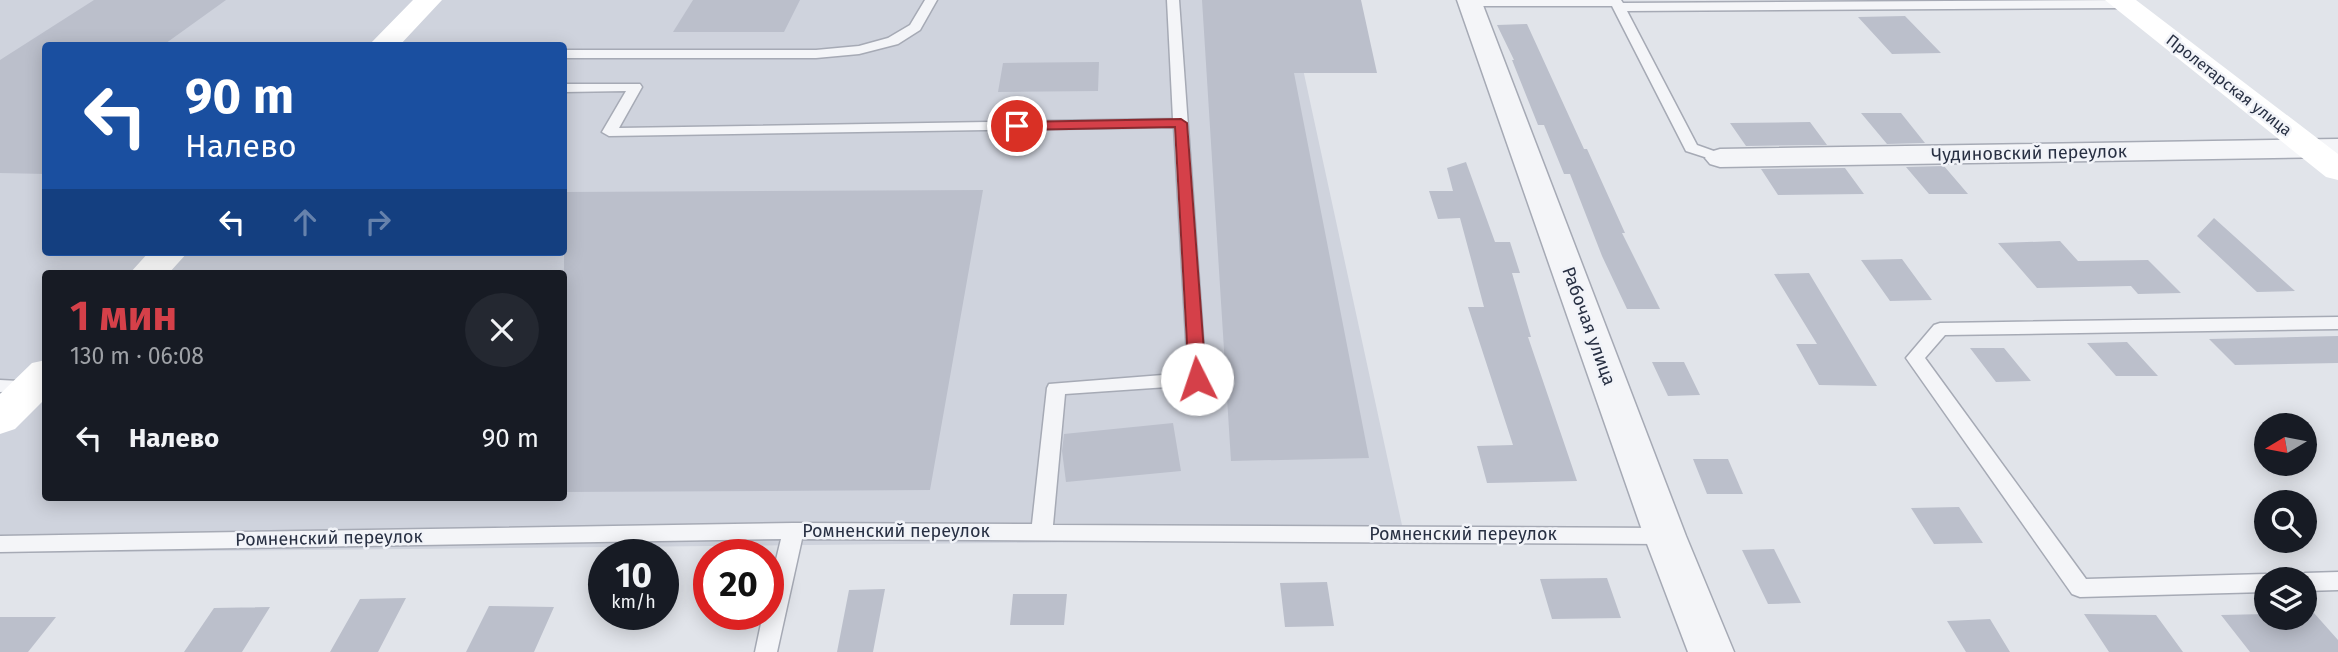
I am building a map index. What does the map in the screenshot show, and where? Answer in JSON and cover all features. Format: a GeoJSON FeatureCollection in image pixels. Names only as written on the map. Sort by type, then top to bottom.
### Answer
{"type":"FeatureCollection","features":[{"type":"Feature","properties":{"kind":"street"},"geometry":{"type":"LineString","coordinates":[[386,42],[428,0]]}},
{"type":"Feature","properties":{"kind":"street","name":"Рабочая улица"},"geometry":{"type":"LineString","coordinates":[[1470,1],[1665,536],[1711,652]]}},
{"type":"Feature","properties":{"kind":"street","name":"Пролетарская улица"},"geometry":{"type":"LineString","coordinates":[[2122,2],[2324,148],[2338,170]]}},
{"type":"Feature","properties":{"kind":"street","name":"Чудиновский переулок"},"geometry":{"type":"LineString","coordinates":[[1720,158],[2324,148]]}},
{"type":"Feature","properties":{"kind":"street"},"geometry":{"type":"LineString","coordinates":[[151,270],[166,256]]}},
{"type":"Feature","properties":{"kind":"street"},"geometry":{"type":"LineString","coordinates":[[0,419],[26,382]]}},
{"type":"Feature","properties":{"kind":"lane"},"geometry":{"type":"LineString","coordinates":[[567,54],[816,54],[859,50],[893,41],[915,27],[931,0]]}},
{"type":"Feature","properties":{"kind":"lane"},"geometry":{"type":"LineString","coordinates":[[1042,531],[1056,388],[1197,379],[1173,0]]}},
{"type":"Feature","properties":{"kind":"lane"},"geometry":{"type":"LineString","coordinates":[[1470,1],[1616,2],[1692,148],[1720,158]]}},
{"type":"Feature","properties":{"kind":"lane"},"geometry":{"type":"LineString","coordinates":[[1618,6],[2122,2]]}},
{"type":"Feature","properties":{"kind":"lane"},"geometry":{"type":"LineString","coordinates":[[567,88],[635,88],[609,132],[1181,123]]}},
{"type":"Feature","properties":{"kind":"lane"},"geometry":{"type":"LineString","coordinates":[[2254,583],[2081,588],[1914,358],[1940,328],[2338,323]]}},
{"type":"Feature","properties":{"kind":"lane"},"geometry":{"type":"LineString","coordinates":[[766,652],[793,531]]}},
{"type":"Feature","properties":{"kind":"lane","name":"Ромненский переулок"},"geometry":{"type":"LineString","coordinates":[[0,544],[793,531],[1665,536]]}},
{"type":"Feature","properties":{"kind":"lane"},"geometry":{"type":"LineString","coordinates":[[2317,582],[2338,581]]}},
{"type":"Feature","properties":{"kind":"shaded area"},"geometry":{"type":"Polygon","coordinates":[[[0,0],[1288,0],[1405,539],[784,545],[784,539],[693,539],[693,546],[679,546],[679,539],[588,539],[588,547],[0,553],[0,0]]]}},
{"type":"Feature","properties":{"kind":"building"},"geometry":{"type":"Polygon","coordinates":[[[94,0],[226,0],[168,42],[42,42],[42,174],[0,173],[0,60],[94,0]]]}},
{"type":"Feature","properties":{"kind":"building"},"geometry":{"type":"Polygon","coordinates":[[[693,0],[800,0],[784,32],[673,32],[693,0]]]}},
{"type":"Feature","properties":{"kind":"building"},"geometry":{"type":"Polygon","coordinates":[[[1202,0],[1361,0],[1377,73],[1294,73],[1369,458],[1231,461],[1202,0]]]}},
{"type":"Feature","properties":{"kind":"building"},"geometry":{"type":"Polygon","coordinates":[[[1905,16],[1941,53],[1892,54],[1858,17],[1905,16]]]}},
{"type":"Feature","properties":{"kind":"building"},"geometry":{"type":"Polygon","coordinates":[[[1527,24],[1625,233],[1622,233],[1660,309],[1627,309],[1602,256],[1570,174],[1564,174],[1544,125],[1538,125],[1514,60],[1497,25],[1527,24]]]}},
{"type":"Feature","properties":{"kind":"building"},"geometry":{"type":"Polygon","coordinates":[[[1099,62],[1098,91],[998,92],[1003,63],[1099,62]]]}},
{"type":"Feature","properties":{"kind":"building"},"geometry":{"type":"Polygon","coordinates":[[[1861,113],[1901,113],[1925,143],[1887,144],[1861,113]]]}},
{"type":"Feature","properties":{"kind":"building"},"geometry":{"type":"Polygon","coordinates":[[[1810,122],[1827,145],[1746,146],[1730,123],[1810,122]]]}},
{"type":"Feature","properties":{"kind":"building"},"geometry":{"type":"Polygon","coordinates":[[[1466,162],[1495,242],[1510,242],[1520,273],[1512,273],[1531,337],[1528,337],[1577,481],[1487,483],[1477,446],[1513,445],[1468,307],[1484,307],[1460,218],[1438,219],[1429,191],[1453,191],[1447,168],[1466,162]]]}},
{"type":"Feature","properties":{"kind":"building"},"geometry":{"type":"Polygon","coordinates":[[[1944,166],[1968,194],[1929,194],[1906,167],[1944,166]]]}},
{"type":"Feature","properties":{"kind":"building"},"geometry":{"type":"Polygon","coordinates":[[[1845,168],[1864,194],[1778,195],[1761,169],[1845,168]]]}},
{"type":"Feature","properties":{"kind":"building"},"geometry":{"type":"Polygon","coordinates":[[[983,190],[930,490],[567,492],[567,270],[564,270],[564,256],[567,256],[567,192],[983,190]]]}},
{"type":"Feature","properties":{"kind":"building"},"geometry":{"type":"Polygon","coordinates":[[[2214,218],[2295,291],[2257,292],[2197,236],[2214,218]]]}},
{"type":"Feature","properties":{"kind":"building"},"geometry":{"type":"Polygon","coordinates":[[[2060,241],[2078,261],[2148,260],[2181,293],[2138,294],[2131,286],[2037,288],[1998,243],[2060,241]]]}},
{"type":"Feature","properties":{"kind":"building"},"geometry":{"type":"Polygon","coordinates":[[[1902,259],[1932,300],[1890,301],[1861,260],[1902,259]]]}},
{"type":"Feature","properties":{"kind":"building"},"geometry":{"type":"Polygon","coordinates":[[[1809,273],[1877,386],[1819,385],[1796,344],[1817,344],[1774,274],[1809,273]]]}},
{"type":"Feature","properties":{"kind":"building"},"geometry":{"type":"Polygon","coordinates":[[[2338,336],[2338,363],[2235,365],[2209,339],[2338,336]]]}},
{"type":"Feature","properties":{"kind":"building"},"geometry":{"type":"Polygon","coordinates":[[[2127,342],[2158,376],[2116,376],[2087,343],[2127,342]]]}},
{"type":"Feature","properties":{"kind":"building"},"geometry":{"type":"Polygon","coordinates":[[[1970,348],[2004,348],[2031,381],[1996,382],[1970,348]]]}},
{"type":"Feature","properties":{"kind":"building"},"geometry":{"type":"Polygon","coordinates":[[[1652,362],[1684,362],[1700,395],[1668,396],[1652,362]]]}},
{"type":"Feature","properties":{"kind":"building"},"geometry":{"type":"Polygon","coordinates":[[[1173,423],[1181,471],[1066,482],[1062,451],[1064,434],[1173,423]]]}},
{"type":"Feature","properties":{"kind":"building"},"geometry":{"type":"Polygon","coordinates":[[[1693,459],[1728,459],[1743,494],[1707,494],[1693,459]]]}},
{"type":"Feature","properties":{"kind":"building"},"geometry":{"type":"Polygon","coordinates":[[[1959,507],[1983,543],[1934,544],[1911,508],[1959,507]]]}},
{"type":"Feature","properties":{"kind":"building"},"geometry":{"type":"Polygon","coordinates":[[[1774,549],[1801,603],[1768,604],[1742,550],[1774,549]]]}},
{"type":"Feature","properties":{"kind":"building"},"geometry":{"type":"Polygon","coordinates":[[[1607,578],[1621,618],[1552,619],[1540,579],[1607,578]]]}},
{"type":"Feature","properties":{"kind":"building"},"geometry":{"type":"Polygon","coordinates":[[[1327,582],[1334,626],[1285,627],[1280,583],[1327,582]]]}},
{"type":"Feature","properties":{"kind":"building"},"geometry":{"type":"Polygon","coordinates":[[[885,589],[873,652],[837,652],[849,590],[885,589]]]}},
{"type":"Feature","properties":{"kind":"building"},"geometry":{"type":"Polygon","coordinates":[[[1013,594],[1067,594],[1064,625],[1010,625],[1013,594]]]}},
{"type":"Feature","properties":{"kind":"building"},"geometry":{"type":"Polygon","coordinates":[[[406,598],[378,652],[330,652],[360,599],[406,598]]]}},
{"type":"Feature","properties":{"kind":"building"},"geometry":{"type":"Polygon","coordinates":[[[489,606],[554,607],[534,652],[466,652],[489,606]]]}},
{"type":"Feature","properties":{"kind":"building"},"geometry":{"type":"Polygon","coordinates":[[[270,607],[242,652],[184,652],[214,608],[270,607]]]}},
{"type":"Feature","properties":{"kind":"building"},"geometry":{"type":"Polygon","coordinates":[[[2084,614],[2156,615],[2183,652],[2109,652],[2084,614]]]}},
{"type":"Feature","properties":{"kind":"building"},"geometry":{"type":"Polygon","coordinates":[[[2254,614],[2254,630],[2317,630],[2317,616],[2338,640],[2338,652],[2250,652],[2221,615],[2254,614]]]}},
{"type":"Feature","properties":{"kind":"building"},"geometry":{"type":"Polygon","coordinates":[[[0,617],[56,617],[28,652],[0,652],[0,617]]]}},
{"type":"Feature","properties":{"kind":"building"},"geometry":{"type":"Polygon","coordinates":[[[1990,619],[2010,652],[1966,652],[1947,621],[1990,619]]]}},
{"type":"Feature","properties":{"kind":"route"},"geometry":{"type":"LineString","coordinates":[[1017,126],[1181,123],[1197,379]]}}]}
